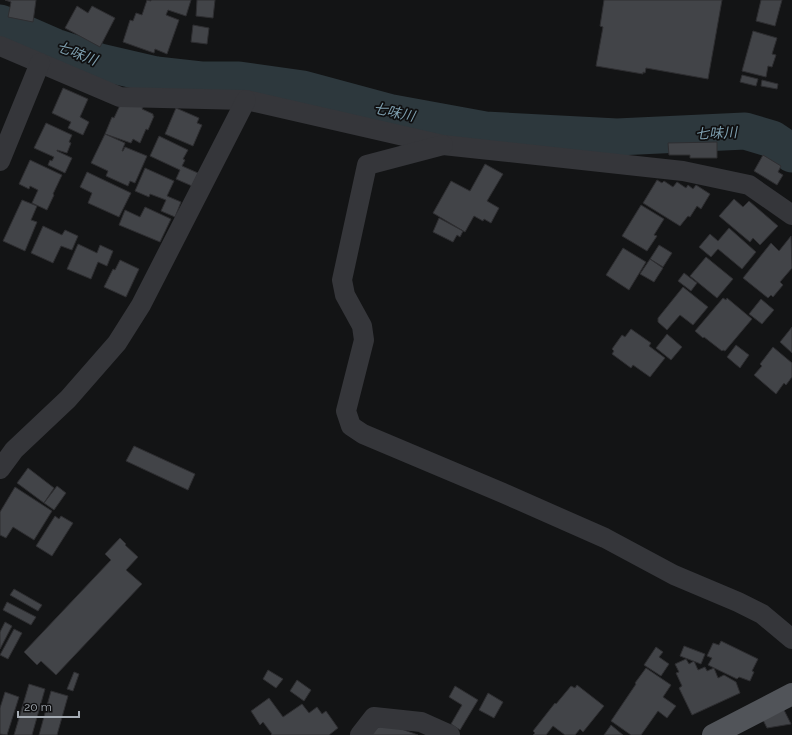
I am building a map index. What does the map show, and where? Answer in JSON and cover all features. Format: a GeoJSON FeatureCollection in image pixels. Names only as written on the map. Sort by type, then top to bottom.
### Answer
{"type":"FeatureCollection","features":[{"type":"Feature","properties":{"kind":"main road"},"geometry":{"type":"LineString","coordinates":[[713,735],[792,694]]}},
{"type":"Feature","properties":{"kind":"street"},"geometry":{"type":"LineString","coordinates":[[0,46],[120,97],[246,100],[443,145],[683,171],[749,185],[792,216]]}},
{"type":"Feature","properties":{"kind":"street"},"geometry":{"type":"LineString","coordinates":[[0,161],[40,63]]}},
{"type":"Feature","properties":{"kind":"street"},"geometry":{"type":"LineString","coordinates":[[0,469],[14,450],[68,399],[117,343],[142,305],[246,100]]}},
{"type":"Feature","properties":{"kind":"street"},"geometry":{"type":"LineString","coordinates":[[443,145],[367,166],[342,280],[345,295],[362,326],[364,340],[346,411],[351,426],[363,434],[605,538],[674,575],[738,602],[762,614],[792,639]]}},
{"type":"Feature","properties":{"kind":"street"},"geometry":{"type":"LineString","coordinates":[[360,735],[374,717],[421,722],[450,735]]}},
{"type":"Feature","properties":{"kind":"building"},"geometry":{"type":"Polygon","coordinates":[[[5,0],[36,0],[33,22],[8,17],[11,2],[5,0]]]}},
{"type":"Feature","properties":{"kind":"building"},"geometry":{"type":"Polygon","coordinates":[[[147,0],[191,0],[186,16],[168,10],[166,15],[179,20],[167,54],[155,49],[154,53],[123,42],[130,20],[133,21],[136,13],[142,15],[147,0]]]}},
{"type":"Feature","properties":{"kind":"building"},"geometry":{"type":"Polygon","coordinates":[[[197,0],[215,0],[213,18],[196,16],[197,0]]]}},
{"type":"Feature","properties":{"kind":"building"},"geometry":{"type":"Polygon","coordinates":[[[604,0],[722,0],[708,79],[646,68],[645,73],[643,72],[643,74],[596,66],[603,27],[600,26],[604,0]]]}},
{"type":"Feature","properties":{"kind":"building"},"geometry":{"type":"Polygon","coordinates":[[[761,0],[782,0],[775,26],[756,21],[761,0]]]}},
{"type":"Feature","properties":{"kind":"building"},"geometry":{"type":"Polygon","coordinates":[[[77,6],[88,13],[92,6],[115,18],[100,47],[65,28],[77,6]]]}},
{"type":"Feature","properties":{"kind":"building"},"geometry":{"type":"Polygon","coordinates":[[[193,25],[209,28],[207,44],[191,42],[193,25]]]}},
{"type":"Feature","properties":{"kind":"building"},"geometry":{"type":"Polygon","coordinates":[[[753,31],[777,38],[772,54],[776,55],[772,67],[768,66],[766,77],[742,71],[753,31]]]}},
{"type":"Feature","properties":{"kind":"building"},"geometry":{"type":"Polygon","coordinates":[[[742,75],[758,79],[756,86],[740,82],[742,75]]]}},
{"type":"Feature","properties":{"kind":"building"},"geometry":{"type":"Polygon","coordinates":[[[762,80],[778,84],[777,89],[761,86],[762,80]]]}},
{"type":"Feature","properties":{"kind":"building"},"geometry":{"type":"Polygon","coordinates":[[[63,88],[88,99],[80,117],[89,122],[83,135],[68,128],[71,122],[52,113],[63,88]]]}},
{"type":"Feature","properties":{"kind":"building"},"geometry":{"type":"Polygon","coordinates":[[[121,103],[143,107],[142,109],[153,114],[154,116],[140,143],[133,139],[131,143],[105,134],[112,117],[114,118],[121,103]]]}},
{"type":"Feature","properties":{"kind":"building"},"geometry":{"type":"Polygon","coordinates":[[[176,108],[199,118],[197,123],[202,125],[193,146],[165,134],[176,108]]]}},
{"type":"Feature","properties":{"kind":"building"},"geometry":{"type":"Polygon","coordinates":[[[46,123],[72,135],[67,153],[57,150],[72,158],[65,173],[48,165],[50,160],[52,161],[54,157],[34,148],[46,123]]]}},
{"type":"Feature","properties":{"kind":"building"},"geometry":{"type":"Polygon","coordinates":[[[105,134],[125,143],[122,151],[125,147],[147,156],[135,183],[130,181],[128,186],[106,176],[108,171],[91,163],[105,134]]]}},
{"type":"Feature","properties":{"kind":"building"},"geometry":{"type":"Polygon","coordinates":[[[159,136],[188,150],[183,159],[185,160],[182,166],[198,173],[192,186],[176,179],[180,170],[150,156],[159,136]]]}},
{"type":"Feature","properties":{"kind":"building"},"geometry":{"type":"Polygon","coordinates":[[[717,142],[717,158],[690,158],[690,155],[669,155],[668,143],[717,142]]]}},
{"type":"Feature","properties":{"kind":"building"},"geometry":{"type":"Polygon","coordinates":[[[763,155],[781,166],[778,172],[783,175],[777,185],[754,171],[763,155]]]}},
{"type":"Feature","properties":{"kind":"building"},"geometry":{"type":"Polygon","coordinates":[[[30,160],[62,175],[47,210],[32,203],[38,190],[30,186],[29,189],[19,184],[30,160]]]}},
{"type":"Feature","properties":{"kind":"building"},"geometry":{"type":"Polygon","coordinates":[[[485,164],[503,174],[487,201],[499,208],[491,223],[474,216],[465,232],[433,213],[451,181],[470,191],[485,164]]]}},
{"type":"Feature","properties":{"kind":"building"},"geometry":{"type":"Polygon","coordinates":[[[145,168],[174,181],[167,196],[181,202],[175,217],[161,211],[166,200],[150,194],[149,197],[135,191],[145,168]]]}},
{"type":"Feature","properties":{"kind":"building"},"geometry":{"type":"Polygon","coordinates":[[[87,172],[131,193],[119,217],[88,203],[92,193],[80,187],[87,172]]]}},
{"type":"Feature","properties":{"kind":"building"},"geometry":{"type":"Polygon","coordinates":[[[657,180],[662,183],[664,181],[673,187],[677,182],[686,188],[688,185],[693,189],[696,185],[710,194],[701,209],[697,206],[690,217],[688,216],[680,226],[643,203],[657,180]]]}},
{"type":"Feature","properties":{"kind":"building"},"geometry":{"type":"Polygon","coordinates":[[[734,199],[743,207],[749,201],[778,226],[760,245],[753,238],[750,242],[719,216],[734,199]]]}},
{"type":"Feature","properties":{"kind":"building"},"geometry":{"type":"Polygon","coordinates":[[[22,200],[37,206],[31,220],[37,222],[25,251],[3,241],[22,200]]]}},
{"type":"Feature","properties":{"kind":"building"},"geometry":{"type":"Polygon","coordinates":[[[641,205],[664,219],[654,235],[657,236],[647,251],[622,236],[641,205]]]}},
{"type":"Feature","properties":{"kind":"building"},"geometry":{"type":"Polygon","coordinates":[[[145,207],[171,219],[160,242],[119,225],[125,210],[140,217],[145,207]]]}},
{"type":"Feature","properties":{"kind":"building"},"geometry":{"type":"Polygon","coordinates":[[[439,218],[463,231],[460,237],[457,235],[453,242],[433,232],[439,218]]]}},
{"type":"Feature","properties":{"kind":"building"},"geometry":{"type":"Polygon","coordinates":[[[43,226],[62,235],[65,230],[78,236],[72,250],[61,246],[53,263],[31,253],[43,226]]]}},
{"type":"Feature","properties":{"kind":"building"},"geometry":{"type":"Polygon","coordinates":[[[729,228],[756,252],[742,269],[718,249],[711,257],[699,247],[710,234],[718,241],[729,228]]]}},
{"type":"Feature","properties":{"kind":"building"},"geometry":{"type":"Polygon","coordinates":[[[791,236],[792,268],[780,282],[783,285],[773,297],[771,295],[768,298],[743,278],[771,243],[779,251],[791,236]]]}},
{"type":"Feature","properties":{"kind":"building"},"geometry":{"type":"Polygon","coordinates":[[[78,244],[97,253],[100,245],[113,251],[107,266],[98,262],[91,279],[67,269],[78,244]]]}},
{"type":"Feature","properties":{"kind":"building"},"geometry":{"type":"Polygon","coordinates":[[[659,245],[672,253],[663,267],[650,259],[659,245]]]}},
{"type":"Feature","properties":{"kind":"building"},"geometry":{"type":"Polygon","coordinates":[[[623,248],[646,262],[629,290],[606,275],[623,248]]]}},
{"type":"Feature","properties":{"kind":"building"},"geometry":{"type":"Polygon","coordinates":[[[706,257],[733,279],[717,298],[690,276],[706,257]]]}},
{"type":"Feature","properties":{"kind":"building"},"geometry":{"type":"Polygon","coordinates":[[[650,259],[663,268],[654,282],[640,274],[650,259]]]}},
{"type":"Feature","properties":{"kind":"building"},"geometry":{"type":"Polygon","coordinates":[[[120,260],[139,269],[126,297],[104,287],[113,269],[115,270],[120,260]]]}},
{"type":"Feature","properties":{"kind":"building"},"geometry":{"type":"Polygon","coordinates":[[[684,273],[697,283],[691,291],[678,281],[684,273]]]}},
{"type":"Feature","properties":{"kind":"building"},"geometry":{"type":"Polygon","coordinates":[[[683,287],[708,307],[693,325],[680,315],[667,330],[658,322],[658,318],[683,287]]]}},
{"type":"Feature","properties":{"kind":"building"},"geometry":{"type":"Polygon","coordinates":[[[723,298],[726,300],[727,298],[752,319],[725,351],[722,351],[695,331],[723,298]]]}},
{"type":"Feature","properties":{"kind":"building"},"geometry":{"type":"Polygon","coordinates":[[[761,299],[774,310],[762,324],[749,314],[761,299]]]}},
{"type":"Feature","properties":{"kind":"building"},"geometry":{"type":"Polygon","coordinates":[[[792,327],[792,353],[780,342],[792,327]]]}},
{"type":"Feature","properties":{"kind":"building"},"geometry":{"type":"Polygon","coordinates":[[[631,329],[651,343],[649,346],[665,358],[650,377],[633,365],[631,368],[612,354],[614,351],[612,349],[622,335],[625,337],[631,329]]]}},
{"type":"Feature","properties":{"kind":"building"},"geometry":{"type":"Polygon","coordinates":[[[667,334],[682,347],[671,360],[656,348],[667,334]]]}},
{"type":"Feature","properties":{"kind":"building"},"geometry":{"type":"Polygon","coordinates":[[[736,345],[749,355],[740,368],[727,357],[736,345]]]}},
{"type":"Feature","properties":{"kind":"building"},"geometry":{"type":"Polygon","coordinates":[[[773,347],[792,363],[792,377],[786,385],[784,383],[776,394],[754,375],[762,366],[760,364],[773,347]]]}},
{"type":"Feature","properties":{"kind":"building"},"geometry":{"type":"Polygon","coordinates":[[[134,446],[195,474],[188,490],[126,461],[134,446]]]}},
{"type":"Feature","properties":{"kind":"building"},"geometry":{"type":"Polygon","coordinates":[[[28,468],[54,488],[44,503],[17,483],[28,468]]]}},
{"type":"Feature","properties":{"kind":"building"},"geometry":{"type":"Polygon","coordinates":[[[57,486],[66,493],[54,510],[44,503],[57,486]]]}},
{"type":"Feature","properties":{"kind":"building"},"geometry":{"type":"Polygon","coordinates":[[[15,487],[52,511],[34,540],[13,527],[6,538],[0,535],[0,512],[15,487]]]}},
{"type":"Feature","properties":{"kind":"building"},"geometry":{"type":"Polygon","coordinates":[[[55,516],[59,519],[61,516],[73,523],[52,556],[36,546],[55,516]]]}},
{"type":"Feature","properties":{"kind":"building"},"geometry":{"type":"Polygon","coordinates":[[[120,538],[138,557],[126,570],[142,584],[56,675],[41,661],[37,665],[24,652],[111,560],[105,554],[120,538]]]}},
{"type":"Feature","properties":{"kind":"building"},"geometry":{"type":"Polygon","coordinates":[[[14,589],[42,605],[38,611],[10,595],[14,589]]]}},
{"type":"Feature","properties":{"kind":"building"},"geometry":{"type":"Polygon","coordinates":[[[7,602],[36,617],[31,625],[3,610],[7,602]]]}},
{"type":"Feature","properties":{"kind":"building"},"geometry":{"type":"Polygon","coordinates":[[[5,622],[12,626],[0,649],[0,632],[5,622]]]}},
{"type":"Feature","properties":{"kind":"building"},"geometry":{"type":"Polygon","coordinates":[[[14,629],[22,633],[8,659],[0,655],[14,629]]]}},
{"type":"Feature","properties":{"kind":"building"},"geometry":{"type":"Polygon","coordinates":[[[721,641],[758,659],[752,671],[754,672],[750,681],[739,677],[737,679],[708,665],[712,658],[707,656],[713,643],[719,645],[721,641]]]}},
{"type":"Feature","properties":{"kind":"building"},"geometry":{"type":"Polygon","coordinates":[[[684,646],[705,654],[701,664],[680,656],[684,646]]]}},
{"type":"Feature","properties":{"kind":"building"},"geometry":{"type":"Polygon","coordinates":[[[656,647],[663,652],[659,657],[669,664],[661,676],[644,665],[656,647]]]}},
{"type":"Feature","properties":{"kind":"building"},"geometry":{"type":"Polygon","coordinates":[[[686,659],[689,664],[694,661],[698,670],[705,667],[707,671],[714,668],[718,678],[724,675],[736,682],[740,693],[692,715],[679,688],[682,686],[676,673],[679,672],[675,664],[686,659]]]}},
{"type":"Feature","properties":{"kind":"building"},"geometry":{"type":"Polygon","coordinates":[[[646,668],[671,685],[663,697],[676,706],[667,718],[658,711],[641,735],[631,735],[611,721],[646,668]]]}},
{"type":"Feature","properties":{"kind":"building"},"geometry":{"type":"Polygon","coordinates":[[[268,670],[283,679],[276,688],[263,679],[268,670]]]}},
{"type":"Feature","properties":{"kind":"building"},"geometry":{"type":"Polygon","coordinates":[[[74,672],[79,674],[73,691],[67,689],[74,672]]]}},
{"type":"Feature","properties":{"kind":"building"},"geometry":{"type":"Polygon","coordinates":[[[297,680],[311,690],[304,701],[290,691],[297,680]]]}},
{"type":"Feature","properties":{"kind":"building"},"geometry":{"type":"Polygon","coordinates":[[[29,684],[45,689],[32,735],[14,735],[29,684]]]}},
{"type":"Feature","properties":{"kind":"building"},"geometry":{"type":"Polygon","coordinates":[[[577,685],[604,706],[583,732],[580,729],[575,735],[565,735],[553,726],[546,735],[533,735],[535,733],[533,731],[555,703],[556,704],[571,686],[575,688],[577,685]]]}},
{"type":"Feature","properties":{"kind":"building"},"geometry":{"type":"Polygon","coordinates":[[[455,686],[478,700],[460,730],[451,724],[462,705],[449,697],[455,686]]]}},
{"type":"Feature","properties":{"kind":"building"},"geometry":{"type":"Polygon","coordinates":[[[51,691],[68,696],[57,735],[39,735],[51,691]]]}},
{"type":"Feature","properties":{"kind":"building"},"geometry":{"type":"Polygon","coordinates":[[[5,692],[19,697],[7,735],[0,734],[0,708],[5,692]]]}},
{"type":"Feature","properties":{"kind":"building"},"geometry":{"type":"Polygon","coordinates":[[[488,693],[503,702],[494,718],[479,710],[488,693]]]}},
{"type":"Feature","properties":{"kind":"building"},"geometry":{"type":"Polygon","coordinates":[[[269,698],[283,717],[302,704],[309,713],[317,707],[322,714],[326,711],[338,728],[329,735],[271,735],[272,734],[263,722],[260,725],[251,711],[269,698]]]}},
{"type":"Feature","properties":{"kind":"building"},"geometry":{"type":"Polygon","coordinates":[[[784,710],[791,724],[767,728],[763,720],[784,710]]]}},
{"type":"Feature","properties":{"kind":"building"},"geometry":{"type":"Polygon","coordinates":[[[611,725],[623,735],[604,735],[611,725]]]}},
{"type":"Feature","properties":{"kind":"building"},"geometry":{"type":"Polygon","coordinates":[[[382,726],[396,727],[418,735],[368,735],[371,730],[382,726]]]}},
{"type":"Feature","properties":{"kind":"waterway","name":"七味川"},"geometry":{"type":"LineString","coordinates":[[0,23],[55,47],[100,62],[156,75],[201,80],[239,80],[303,89],[392,113],[485,130],[617,137],[745,131],[772,139],[792,154]]}}]}
